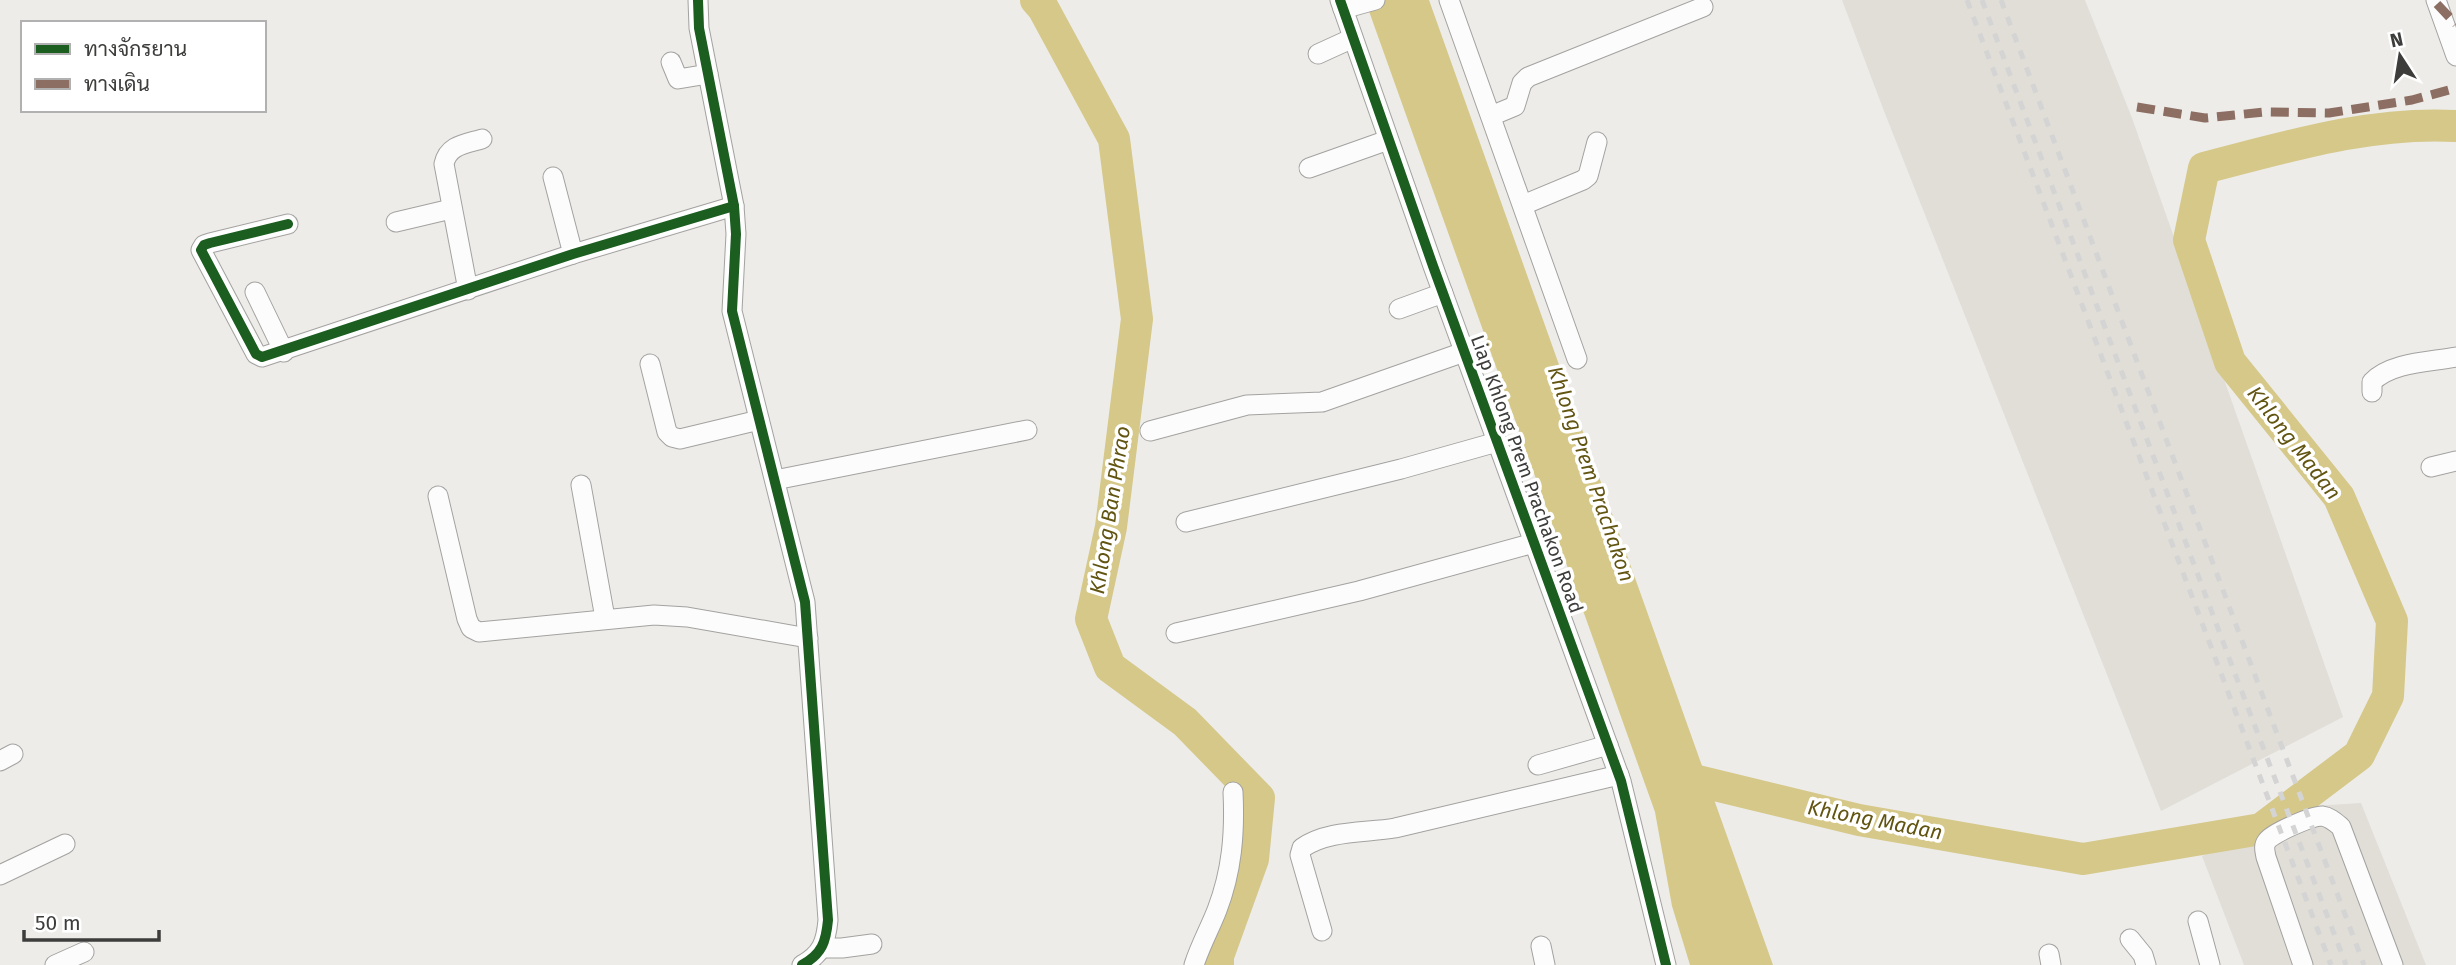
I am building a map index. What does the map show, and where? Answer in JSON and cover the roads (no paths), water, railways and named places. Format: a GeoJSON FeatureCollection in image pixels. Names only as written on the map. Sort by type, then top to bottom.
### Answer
{"type":"FeatureCollection","features":[{"type":"Feature","properties":{"kind":"street"},"geometry":{"type":"LineString","coordinates":[[698,0],[699,28],[734,206],[736,234],[732,311],[805,601],[828,920],[823,948],[816,957],[802,965]]}},
{"type":"Feature","properties":{"kind":"street"},"geometry":{"type":"LineString","coordinates":[[1449,0],[1577,359]]}},
{"type":"Feature","properties":{"kind":"street"},"geometry":{"type":"LineString","coordinates":[[2435,0],[2456,54]]}},
{"type":"Feature","properties":{"kind":"street","name":"Liap Khlong Prem Prachakon Road"},"geometry":{"type":"LineString","coordinates":[[1354,3],[1353,38],[1388,140],[1619,775],[1666,965]]}},
{"type":"Feature","properties":{"kind":"street"},"geometry":{"type":"LineString","coordinates":[[1491,116],[1515,106],[1522,83],[1528,77],[1703,7]]}},
{"type":"Feature","properties":{"kind":"street"},"geometry":{"type":"LineString","coordinates":[[1318,54],[1353,38]]}},
{"type":"Feature","properties":{"kind":"street"},"geometry":{"type":"LineString","coordinates":[[671,62],[678,79],[708,74]]}},
{"type":"Feature","properties":{"kind":"street"},"geometry":{"type":"LineString","coordinates":[[468,290],[444,164],[446,154],[453,147],[482,139]]}},
{"type":"Feature","properties":{"kind":"street"},"geometry":{"type":"LineString","coordinates":[[1309,168],[1388,140]]}},
{"type":"Feature","properties":{"kind":"street"},"geometry":{"type":"LineString","coordinates":[[1523,205],[1588,176],[1597,142]]}},
{"type":"Feature","properties":{"kind":"street"},"geometry":{"type":"LineString","coordinates":[[553,177],[573,254]]}},
{"type":"Feature","properties":{"kind":"street"},"geometry":{"type":"LineString","coordinates":[[288,223],[210,243],[204,245],[201,250],[256,354],[262,357],[284,352],[573,254],[734,206]]}},
{"type":"Feature","properties":{"kind":"street"},"geometry":{"type":"LineString","coordinates":[[396,222],[451,209]]}},
{"type":"Feature","properties":{"kind":"street"},"geometry":{"type":"LineString","coordinates":[[255,292],[284,352]]}},
{"type":"Feature","properties":{"kind":"street"},"geometry":{"type":"LineString","coordinates":[[1399,309],[1443,293]]}},
{"type":"Feature","properties":{"kind":"street"},"geometry":{"type":"LineString","coordinates":[[1150,431],[1247,405],[1309,404],[1335,398],[1464,352]]}},
{"type":"Feature","properties":{"kind":"street"},"geometry":{"type":"LineString","coordinates":[[2372,392],[2372,382],[2396,368],[2456,357]]}},
{"type":"Feature","properties":{"kind":"street"},"geometry":{"type":"LineString","coordinates":[[650,364],[667,432],[672,437],[680,439],[760,420]]}},
{"type":"Feature","properties":{"kind":"street"},"geometry":{"type":"LineString","coordinates":[[775,480],[1027,430]]}},
{"type":"Feature","properties":{"kind":"street"},"geometry":{"type":"LineString","coordinates":[[1186,522],[1401,469],[1497,442]]}},
{"type":"Feature","properties":{"kind":"street"},"geometry":{"type":"LineString","coordinates":[[2431,467],[2456,461]]}},
{"type":"Feature","properties":{"kind":"street"},"geometry":{"type":"LineString","coordinates":[[581,485],[605,618]]}},
{"type":"Feature","properties":{"kind":"street"},"geometry":{"type":"LineString","coordinates":[[438,496],[471,628],[479,632],[654,615],[687,617],[808,638]]}},
{"type":"Feature","properties":{"kind":"street"},"geometry":{"type":"LineString","coordinates":[[1176,633],[1359,591],[1534,542]]}},
{"type":"Feature","properties":{"kind":"street"},"geometry":{"type":"LineString","coordinates":[[1538,765],[1608,745]]}},
{"type":"Feature","properties":{"kind":"street"},"geometry":{"type":"LineString","coordinates":[[1322,930],[1300,855],[1302,848],[1310,842],[1360,831],[1395,828],[1619,775]]}},
{"type":"Feature","properties":{"kind":"street"},"geometry":{"type":"LineString","coordinates":[[1194,965],[1218,908],[1231,862],[1235,834],[1233,792]]}},
{"type":"Feature","properties":{"kind":"street"},"geometry":{"type":"LineString","coordinates":[[2303,965],[2264,845],[2269,838],[2309,818],[2320,816],[2330,818],[2341,827],[2393,965]]}},
{"type":"Feature","properties":{"kind":"street"},"geometry":{"type":"LineString","coordinates":[[0,875],[65,844]]}},
{"type":"Feature","properties":{"kind":"street"},"geometry":{"type":"LineString","coordinates":[[2198,920],[2210,965]]}},
{"type":"Feature","properties":{"kind":"street"},"geometry":{"type":"LineString","coordinates":[[2130,939],[2143,955],[2146,965]]}},
{"type":"Feature","properties":{"kind":"street"},"geometry":{"type":"LineString","coordinates":[[823,948],[873,944]]}},
{"type":"Feature","properties":{"kind":"street"},"geometry":{"type":"LineString","coordinates":[[55,965],[84,951]]}},
{"type":"Feature","properties":{"kind":"water","name":"Khlong Prem Prachakon"},"geometry":{"type":"Polygon","coordinates":[[[1365,0],[1429,0],[1773,965],[1690,965],[1672,906],[1655,812],[1365,0]]]}},
{"type":"Feature","properties":{"kind":"waterway","name":"Khlong Ban Phrao"},"geometry":{"type":"LineString","coordinates":[[1036,0],[1043,8],[1114,139],[1137,319],[1111,527],[1091,619],[1110,667],[1185,722],[1259,798],[1253,859],[1218,956],[1218,965]]}},
{"type":"Feature","properties":{"kind":"waterway","name":"Khlong Madan"},"geometry":{"type":"LineString","coordinates":[[1673,775],[1859,820],[2083,859],[2261,829],[2359,755],[2388,696],[2392,621],[2339,497],[2230,362],[2189,240],[2204,168],[2328,137],[2392,128],[2456,126]]}},
{"type":"Feature","properties":{"kind":"railway"},"geometry":{"type":"LineString","coordinates":[[1967,0],[2331,965]]}},
{"type":"Feature","properties":{"kind":"railway"},"geometry":{"type":"LineString","coordinates":[[1982,0],[2346,965]]}},
{"type":"Feature","properties":{"kind":"railway"},"geometry":{"type":"LineString","coordinates":[[2001,0],[2364,965]]}}]}
